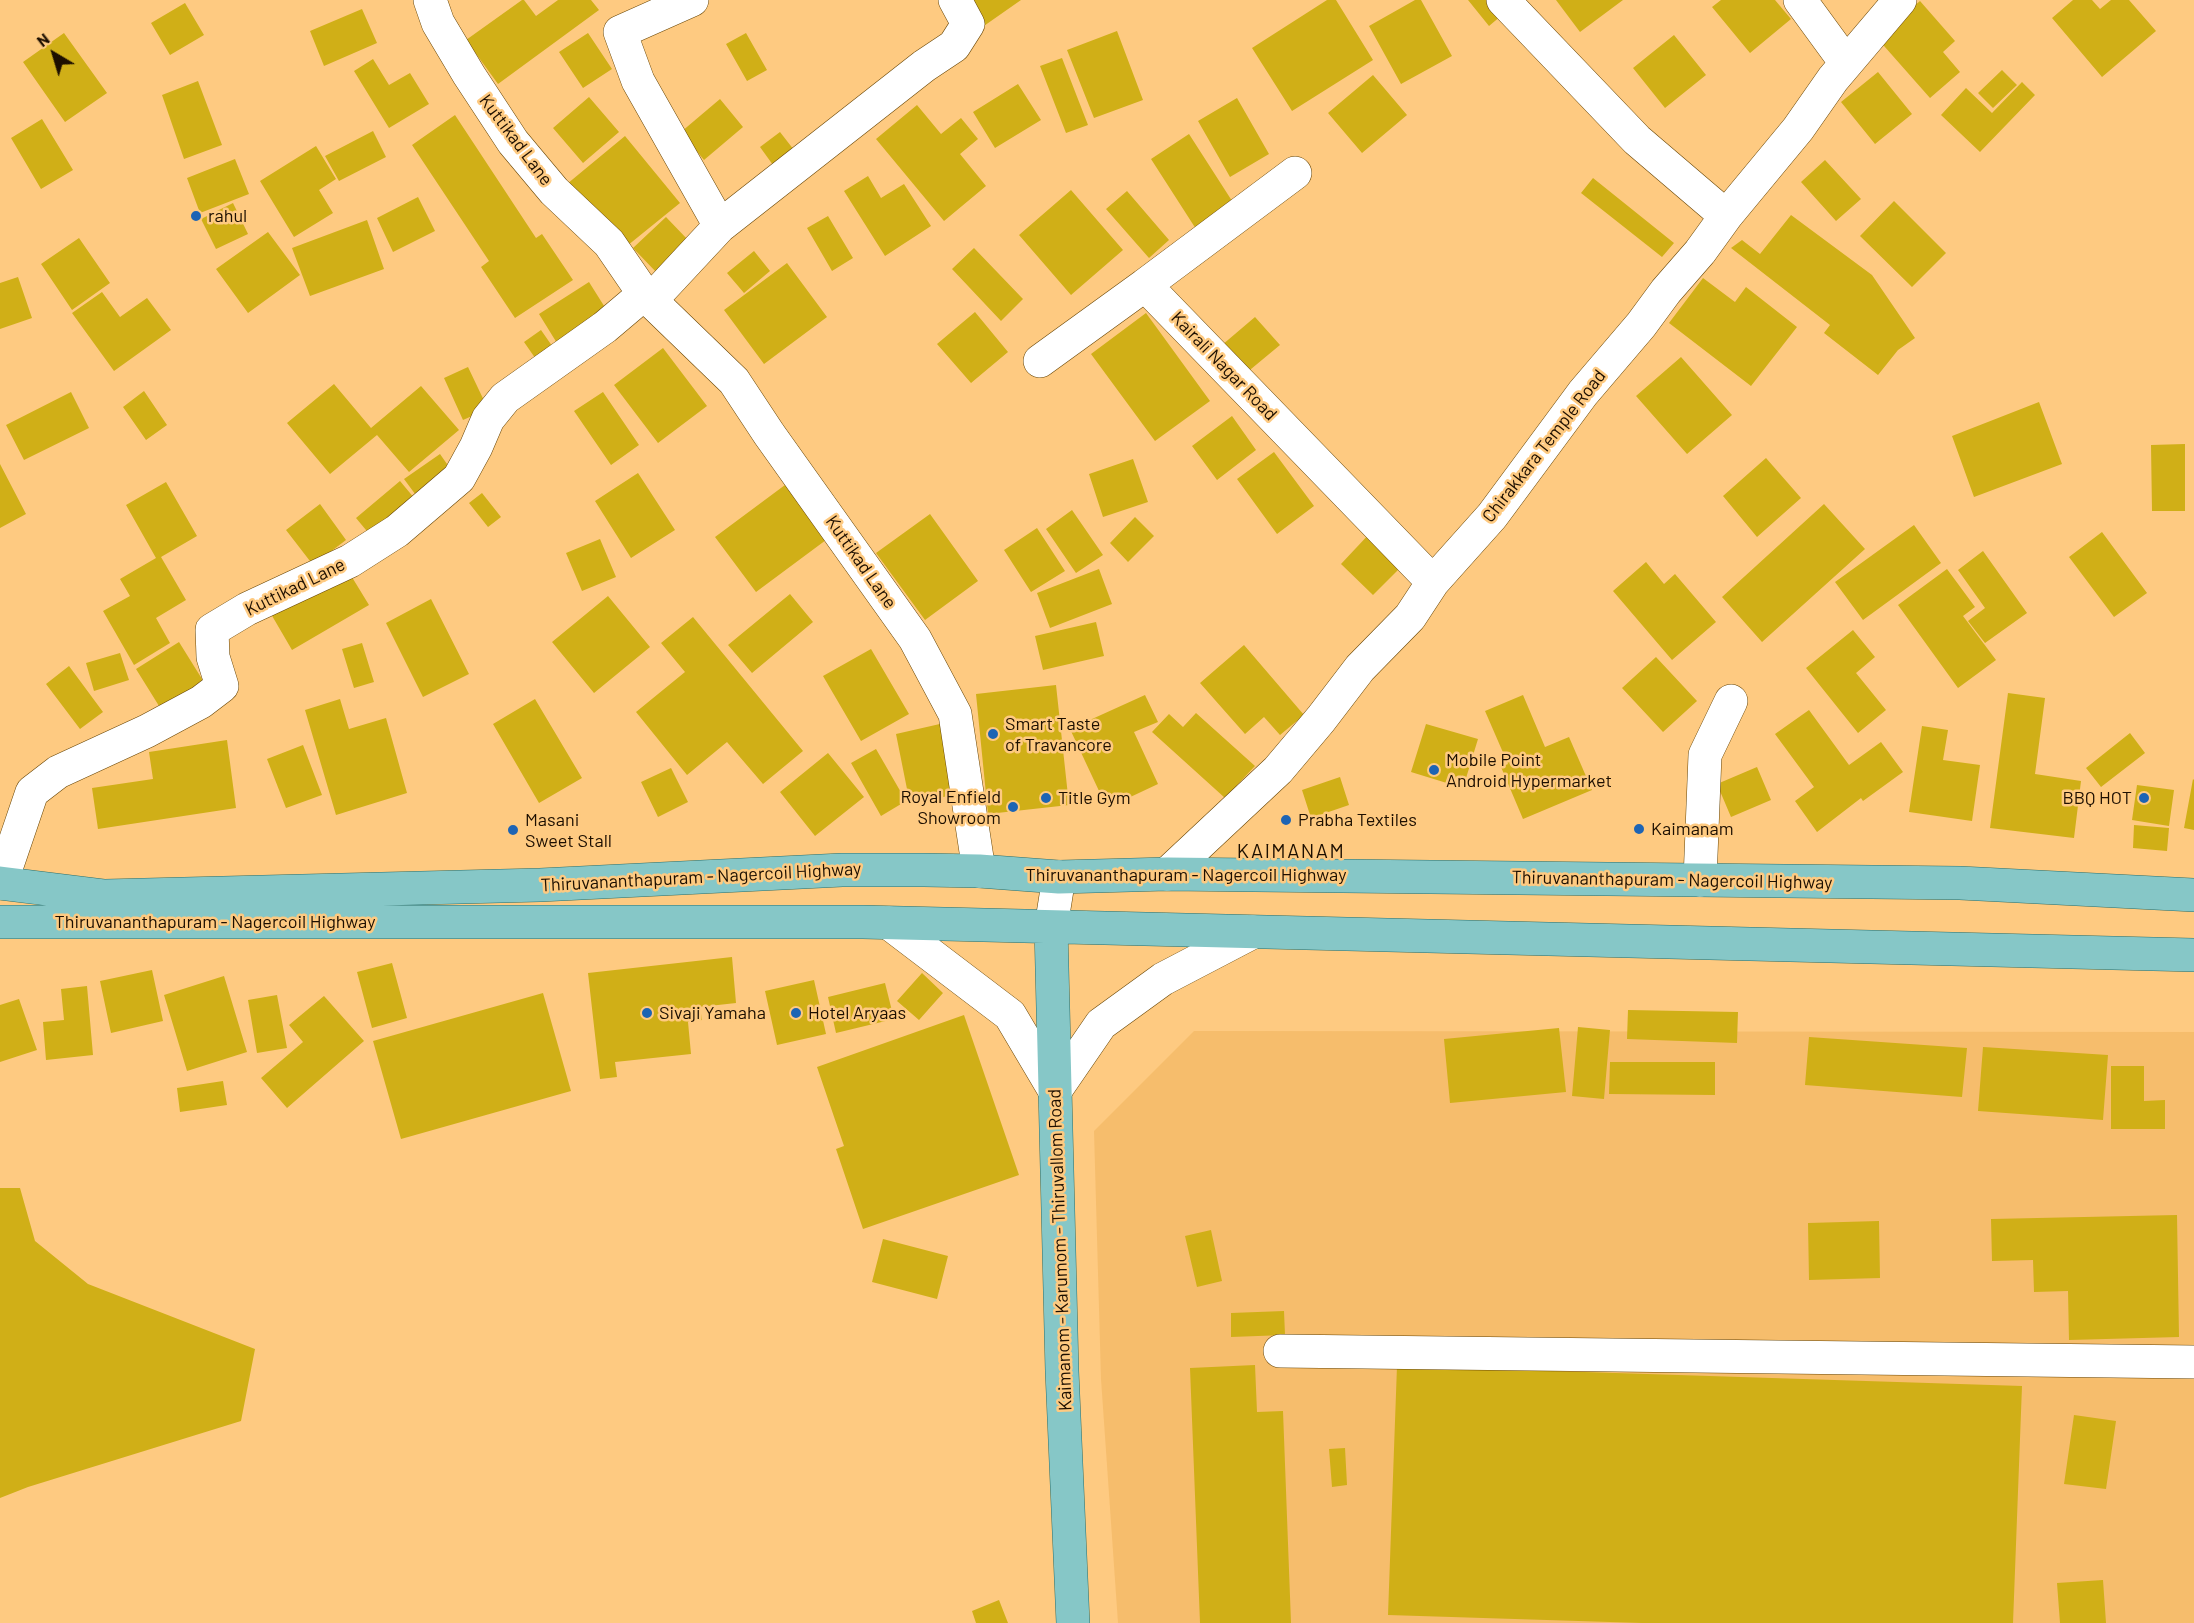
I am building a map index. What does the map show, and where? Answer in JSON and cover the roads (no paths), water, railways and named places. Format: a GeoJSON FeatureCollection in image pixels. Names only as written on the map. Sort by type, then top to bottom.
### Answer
{"type":"FeatureCollection","features":[{"type":"Feature","properties":{"kind":"main road","name":"Thiruvananthapuram - Nagercoil Highway"},"geometry":{"type":"LineString","coordinates":[[0,883],[105,896],[540,885],[843,870],[979,871],[1059,877],[1167,873],[1960,883],[2194,895]]}},
{"type":"Feature","properties":{"kind":"main road","name":"Thiruvananthapuram - Nagercoil Highway"},"geometry":{"type":"LineString","coordinates":[[0,922],[890,923],[2194,955]]}},
{"type":"Feature","properties":{"kind":"main road","name":"Kaimanom - Karumom - Thiruvallom Road"},"geometry":{"type":"LineString","coordinates":[[1051,927],[1062,1371],[1073,1623]]}},
{"type":"Feature","properties":{"kind":"street","name":"Kuttikad Lane"},"geometry":{"type":"LineString","coordinates":[[430,0],[438,22],[469,75],[513,142],[554,191],[609,243],[648,297],[734,381],[915,639],[955,714],[979,871]]}},
{"type":"Feature","properties":{"kind":"street"},"geometry":{"type":"LineString","coordinates":[[692,0],[620,32],[638,81],[720,226]]}},
{"type":"Feature","properties":{"kind":"street","name":"Kuttikad Lane"},"geometry":{"type":"LineString","coordinates":[[0,883],[32,792],[57,772],[147,731],[201,702],[222,686],[213,657],[212,630],[247,609],[350,561],[397,531],[459,478],[476,447],[488,418],[505,398],[648,297],[720,226],[924,66],[954,46],[968,24],[955,0]]}},
{"type":"Feature","properties":{"kind":"street"},"geometry":{"type":"LineString","coordinates":[[1503,0],[1637,140],[1726,216]]}},
{"type":"Feature","properties":{"kind":"street"},"geometry":{"type":"LineString","coordinates":[[1800,0],[1846,63]]}},
{"type":"Feature","properties":{"kind":"street","name":"Chirakkara Temple Road"},"geometry":{"type":"LineString","coordinates":[[1167,873],[1278,770],[1360,668],[1410,616],[1433,582],[1492,516],[1583,393],[1700,252],[1726,216],[1798,129],[1846,63],[1900,0]]}},
{"type":"Feature","properties":{"kind":"street"},"geometry":{"type":"LineString","coordinates":[[1040,361],[1295,172]]}},
{"type":"Feature","properties":{"kind":"street","name":"Kairali Nagar Road"},"geometry":{"type":"LineString","coordinates":[[1145,285],[1433,582]]}},
{"type":"Feature","properties":{"kind":"street"},"geometry":{"type":"LineString","coordinates":[[1700,880],[1705,755],[1731,701]]}},
{"type":"Feature","properties":{"kind":"street","name":"Kaimanom - Karumom - Thiruvallom Road"},"geometry":{"type":"LineString","coordinates":[[1051,927],[1059,877]]}},
{"type":"Feature","properties":{"kind":"street"},"geometry":{"type":"LineString","coordinates":[[890,923],[1010,1015],[1055,1091],[1101,1024],[1163,979],[1253,932]]}},
{"type":"Feature","properties":{"kind":"street"},"geometry":{"type":"LineString","coordinates":[[1280,1352],[2194,1362]]}},
{"type":"Feature","properties":{"kind":"place","name":"rahul"},"geometry":{"type":"Point","coordinates":[196,216]}},
{"type":"Feature","properties":{"kind":"place","name":"Smart Taste of Travancore"},"geometry":{"type":"Point","coordinates":[993,734]}},
{"type":"Feature","properties":{"kind":"place","name":"Mobile Point Android Hypermarket"},"geometry":{"type":"Point","coordinates":[1434,770]}},
{"type":"Feature","properties":{"kind":"place","name":"Title Gym"},"geometry":{"type":"Point","coordinates":[1046,798]}},
{"type":"Feature","properties":{"kind":"place","name":"BBQ HOT"},"geometry":{"type":"Point","coordinates":[2144,798]}},
{"type":"Feature","properties":{"kind":"place","name":"Royal Enfield Showroom"},"geometry":{"type":"Point","coordinates":[1013,807]}},
{"type":"Feature","properties":{"kind":"place","name":"Prabha Textiles"},"geometry":{"type":"Point","coordinates":[1286,820]}},
{"type":"Feature","properties":{"kind":"place","name":"Kaimanam"},"geometry":{"type":"Point","coordinates":[1639,829]}},
{"type":"Feature","properties":{"kind":"place","name":"Masani Sweet Stall"},"geometry":{"type":"Point","coordinates":[513,830]}},
{"type":"Feature","properties":{"kind":"place","name":"Sivaji Yamaha"},"geometry":{"type":"Point","coordinates":[647,1013]}},
{"type":"Feature","properties":{"kind":"place","name":"Hotel Aryaas"},"geometry":{"type":"Point","coordinates":[796,1013]}},
{"type":"Feature","properties":{"kind":"district","name":"KAIMANAM"},"geometry":{"type":"Point","coordinates":[1291,851]}}]}
